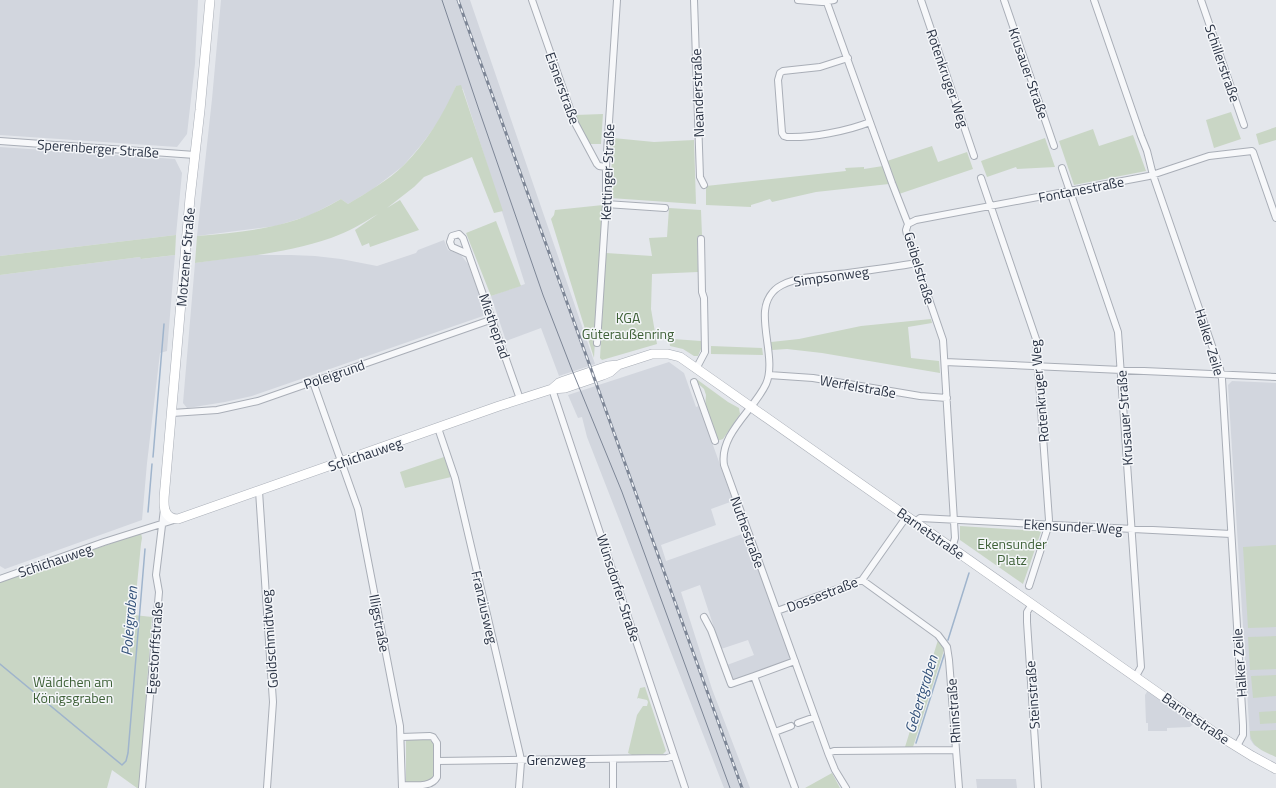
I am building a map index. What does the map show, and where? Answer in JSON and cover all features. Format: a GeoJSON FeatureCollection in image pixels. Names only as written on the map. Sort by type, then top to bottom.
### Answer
{"type":"FeatureCollection","features":[{"type":"Feature","properties":{"kind":"street","name":"Motzener Straße"},"geometry":{"type":"LineString","coordinates":[[165,511],[190,198],[202,99],[210,0]]}},
{"type":"Feature","properties":{"kind":"street","name":"Eisnerstraße"},"geometry":{"type":"LineString","coordinates":[[532,0],[576,124],[597,164],[606,167]]}},
{"type":"Feature","properties":{"kind":"street","name":"Kettinger Straße"},"geometry":{"type":"LineString","coordinates":[[597,343],[606,204],[606,167],[617,0]]}},
{"type":"Feature","properties":{"kind":"street","name":"Neanderstraße"},"geometry":{"type":"LineString","coordinates":[[694,0],[700,177],[704,185]]}},
{"type":"Feature","properties":{"kind":"street"},"geometry":{"type":"LineString","coordinates":[[798,0],[834,0]]}},
{"type":"Feature","properties":{"kind":"street","name":"Rotenkruger Weg"},"geometry":{"type":"LineString","coordinates":[[921,0],[974,156]]}},
{"type":"Feature","properties":{"kind":"street","name":"Krusauer Straße"},"geometry":{"type":"LineString","coordinates":[[1004,0],[1054,146]]}},
{"type":"Feature","properties":{"kind":"street","name":"Halker Zeile"},"geometry":{"type":"LineString","coordinates":[[1094,0],[1140,136],[1148,151],[1154,175],[1221,374],[1243,725],[1243,735],[1237,746]]}},
{"type":"Feature","properties":{"kind":"street","name":"Schillerstraße"},"geometry":{"type":"LineString","coordinates":[[1201,0],[1244,125]]}},
{"type":"Feature","properties":{"kind":"street","name":"Geibelstraße"},"geometry":{"type":"LineString","coordinates":[[827,1],[908,224],[906,230],[907,235],[944,340],[955,538],[952,548]]}},
{"type":"Feature","properties":{"kind":"street"},"geometry":{"type":"LineString","coordinates":[[848,58],[820,67],[783,71],[780,73],[778,80],[782,133],[787,137],[812,135],[846,130],[870,122]]}},
{"type":"Feature","properties":{"kind":"street","name":"Sperenberger Straße"},"geometry":{"type":"LineString","coordinates":[[0,141],[195,155]]}},
{"type":"Feature","properties":{"kind":"street","name":"Fontanestraße"},"geometry":{"type":"LineString","coordinates":[[908,224],[916,220],[1154,175],[1209,156],[1253,152],[1276,218]]}},
{"type":"Feature","properties":{"kind":"street","name":"Krusauer Straße"},"geometry":{"type":"LineString","coordinates":[[1062,168],[1117,330],[1141,667],[1136,676]]}},
{"type":"Feature","properties":{"kind":"street","name":"Rotenkruger Weg"},"geometry":{"type":"LineString","coordinates":[[981,178],[1035,335],[1048,525],[1028,586]]}},
{"type":"Feature","properties":{"kind":"street"},"geometry":{"type":"LineString","coordinates":[[606,204],[665,208]]}},
{"type":"Feature","properties":{"kind":"street"},"geometry":{"type":"LineString","coordinates":[[696,368],[704,355],[706,343],[704,298],[702,292],[701,239]]}},
{"type":"Feature","properties":{"kind":"street","name":"Miethepfad"},"geometry":{"type":"LineString","coordinates":[[468,254],[520,399]]}},
{"type":"Feature","properties":{"kind":"street","name":"Simpsonweg"},"geometry":{"type":"LineString","coordinates":[[751,406],[763,389],[769,375],[765,310],[770,296],[779,287],[800,279],[868,271],[917,263]]}},
{"type":"Feature","properties":{"kind":"street","name":"Poleigrund"},"geometry":{"type":"LineString","coordinates":[[172,413],[196,412],[234,407],[263,399],[492,319]]}},
{"type":"Feature","properties":{"kind":"street","name":"Barnetstraße"},"geometry":{"type":"LineString","coordinates":[[552,389],[561,389],[603,375],[618,366],[652,354],[663,353],[680,358],[1237,746],[1276,769]]}},
{"type":"Feature","properties":{"kind":"street"},"geometry":{"type":"LineString","coordinates":[[945,362],[1276,377]]}},
{"type":"Feature","properties":{"kind":"street","name":"Werfelstraße"},"geometry":{"type":"LineString","coordinates":[[769,375],[813,378],[915,396],[947,398]]}},
{"type":"Feature","properties":{"kind":"street","name":"Illigstraße"},"geometry":{"type":"LineString","coordinates":[[313,382],[358,509],[400,726],[402,787]]}},
{"type":"Feature","properties":{"kind":"street"},"geometry":{"type":"LineString","coordinates":[[694,382],[715,441]]}},
{"type":"Feature","properties":{"kind":"street","name":"Schichauweg"},"geometry":{"type":"LineString","coordinates":[[0,579],[552,389]]}},
{"type":"Feature","properties":{"kind":"street","name":"Wünsdorfer Straße"},"geometry":{"type":"LineString","coordinates":[[552,389],[685,788]]}},
{"type":"Feature","properties":{"kind":"street","name":"Nuthestraße"},"geometry":{"type":"LineString","coordinates":[[751,406],[731,434],[725,446],[723,461],[828,754],[846,788]]}},
{"type":"Feature","properties":{"kind":"street","name":"Franziusweg"},"geometry":{"type":"LineString","coordinates":[[438,428],[455,478],[520,759],[519,788]]}},
{"type":"Feature","properties":{"kind":"street","name":"Goldschmidtweg"},"geometry":{"type":"LineString","coordinates":[[259,490],[273,702],[266,788]]}},
{"type":"Feature","properties":{"kind":"street"},"geometry":{"type":"LineString","coordinates":[[165,511],[171,518],[178,519]]}},
{"type":"Feature","properties":{"kind":"street","name":"Egestorffstraße"},"geometry":{"type":"LineString","coordinates":[[142,788],[159,592],[156,575],[162,523],[165,511]]}},
{"type":"Feature","properties":{"kind":"street","name":"Dossestraße"},"geometry":{"type":"LineString","coordinates":[[777,612],[862,580],[907,516]]}},
{"type":"Feature","properties":{"kind":"street","name":"Ekensunder Weg"},"geometry":{"type":"LineString","coordinates":[[915,522],[920,518],[1232,534]]}},
{"type":"Feature","properties":{"kind":"street","name":"Rhinstraße"},"geometry":{"type":"LineString","coordinates":[[862,580],[938,635],[947,647],[950,660],[959,788]]}},
{"type":"Feature","properties":{"kind":"street","name":"Steinstraße"},"geometry":{"type":"LineString","coordinates":[[1032,604],[1027,612],[1027,622],[1038,788]]}},
{"type":"Feature","properties":{"kind":"street"},"geometry":{"type":"LineString","coordinates":[[704,617],[712,630],[731,684],[795,661]]}},
{"type":"Feature","properties":{"kind":"street"},"geometry":{"type":"LineString","coordinates":[[754,676],[795,788]]}},
{"type":"Feature","properties":{"kind":"street"},"geometry":{"type":"LineString","coordinates":[[798,723],[815,717]]}},
{"type":"Feature","properties":{"kind":"street"},"geometry":{"type":"LineString","coordinates":[[775,732],[790,726]]}},
{"type":"Feature","properties":{"kind":"street"},"geometry":{"type":"LineString","coordinates":[[401,736],[430,736],[437,744],[437,777],[433,783],[427,785],[402,787]]}},
{"type":"Feature","properties":{"kind":"street"},"geometry":{"type":"LineString","coordinates":[[828,754],[834,752],[956,750]]}},
{"type":"Feature","properties":{"kind":"street","name":"Grenzweg"},"geometry":{"type":"LineString","coordinates":[[437,761],[667,758],[674,756]]}},
{"type":"Feature","properties":{"kind":"street"},"geometry":{"type":"LineString","coordinates":[[612,759],[613,788]]}},
{"type":"Feature","properties":{"kind":"shaded area"},"geometry":{"type":"Polygon","coordinates":[[[0,0],[198,0],[195,64],[187,134],[177,147],[0,135],[0,0]]]}},
{"type":"Feature","properties":{"kind":"shaded area"},"geometry":{"type":"Polygon","coordinates":[[[221,0],[470,0],[595,364],[559,376],[541,328],[506,341],[491,296],[525,284],[463,89],[456,86],[449,103],[436,125],[403,166],[373,189],[348,204],[341,199],[311,215],[276,226],[197,236],[221,0]]]}},
{"type":"Feature","properties":{"kind":"shaded area"},"geometry":{"type":"Polygon","coordinates":[[[0,147],[175,159],[182,173],[176,235],[0,256],[0,147]]]}},
{"type":"Feature","properties":{"kind":"shaded area"},"geometry":{"type":"Polygon","coordinates":[[[444,240],[448,250],[461,255],[468,264],[486,311],[483,316],[252,396],[187,408],[183,403],[195,263],[250,255],[291,255],[341,259],[377,266],[416,253],[418,250],[444,240]]]}},
{"type":"Feature","properties":{"kind":"shaded area"},"geometry":{"type":"Polygon","coordinates":[[[175,255],[167,351],[160,353],[142,520],[5,569],[0,566],[0,275],[140,257],[142,259],[175,255]]]}},
{"type":"Feature","properties":{"kind":"shaded area"},"geometry":{"type":"Polygon","coordinates":[[[669,362],[684,373],[696,407],[699,406],[733,501],[711,509],[716,525],[661,545],[666,561],[745,533],[791,659],[733,681],[727,665],[754,655],[748,640],[721,649],[700,585],[681,592],[712,689],[750,788],[724,788],[587,437],[582,417],[578,418],[568,395],[669,362]]]}},
{"type":"Feature","properties":{"kind":"shaded area"},"geometry":{"type":"Polygon","coordinates":[[[1232,381],[1276,383],[1276,757],[1254,745],[1250,739],[1228,385],[1232,381]]]}},
{"type":"Feature","properties":{"kind":"shaded area"},"geometry":{"type":"Polygon","coordinates":[[[1148,690],[1195,722],[1190,727],[1167,728],[1167,731],[1148,731],[1148,723],[1146,723],[1145,695],[1148,690]]]}},
{"type":"Feature","properties":{"kind":"shaded area"},"geometry":{"type":"Polygon","coordinates":[[[976,779],[1016,779],[1017,788],[977,788],[976,779]]]}},
{"type":"Feature","properties":{"kind":"green space"},"geometry":{"type":"Polygon","coordinates":[[[461,85],[503,211],[494,213],[472,157],[424,177],[414,187],[387,208],[400,200],[419,230],[370,247],[369,243],[362,246],[355,230],[378,214],[343,233],[315,243],[264,254],[195,263],[197,236],[254,230],[289,222],[323,209],[341,199],[348,204],[377,186],[398,171],[420,147],[440,118],[456,86],[461,85]]]}},
{"type":"Feature","properties":{"kind":"green space"},"geometry":{"type":"Polygon","coordinates":[[[1231,112],[1241,139],[1214,148],[1206,120],[1231,112]]]}},
{"type":"Feature","properties":{"kind":"green space"},"geometry":{"type":"Polygon","coordinates":[[[603,114],[601,144],[589,144],[575,115],[603,114]]]}},
{"type":"Feature","properties":{"kind":"green space"},"geometry":{"type":"Polygon","coordinates":[[[1276,127],[1276,140],[1259,145],[1256,134],[1276,127]]]}},
{"type":"Feature","properties":{"kind":"green space"},"geometry":{"type":"Polygon","coordinates":[[[1093,129],[1099,146],[1133,135],[1146,171],[1074,185],[1059,141],[1093,129]]]}},
{"type":"Feature","properties":{"kind":"green space"},"geometry":{"type":"Polygon","coordinates":[[[613,138],[654,142],[694,140],[696,204],[610,198],[613,138]]]}},
{"type":"Feature","properties":{"kind":"green space"},"geometry":{"type":"Polygon","coordinates":[[[1045,138],[1055,167],[1017,169],[1016,167],[987,177],[981,161],[1045,138]]]}},
{"type":"Feature","properties":{"kind":"green space"},"geometry":{"type":"Polygon","coordinates":[[[932,146],[938,162],[967,152],[973,169],[899,194],[887,161],[932,146]]]}},
{"type":"Feature","properties":{"kind":"green space"},"geometry":{"type":"Polygon","coordinates":[[[883,166],[889,184],[816,192],[772,202],[770,199],[751,205],[751,207],[706,205],[706,186],[846,171],[845,168],[864,167],[864,169],[883,166]]]}},
{"type":"Feature","properties":{"kind":"green space"},"geometry":{"type":"Polygon","coordinates":[[[603,205],[594,358],[551,219],[555,210],[603,205]]]}},
{"type":"Feature","properties":{"kind":"green space","name":"KGA Güteraußenring"},"geometry":{"type":"Polygon","coordinates":[[[669,208],[701,210],[702,236],[697,237],[698,272],[652,274],[651,309],[657,344],[602,360],[600,358],[606,253],[652,256],[649,238],[667,237],[669,208]]]}},
{"type":"Feature","properties":{"kind":"green space"},"geometry":{"type":"Polygon","coordinates":[[[496,221],[521,286],[491,296],[466,233],[496,221]]]}},
{"type":"Feature","properties":{"kind":"green space"},"geometry":{"type":"Polygon","coordinates":[[[176,235],[175,255],[141,259],[140,257],[0,275],[0,256],[176,235]]]}},
{"type":"Feature","properties":{"kind":"green space"},"geometry":{"type":"Polygon","coordinates":[[[931,319],[932,323],[908,327],[911,358],[939,361],[940,373],[822,353],[787,349],[772,350],[771,342],[799,339],[861,326],[931,319]]]}},
{"type":"Feature","properties":{"kind":"green space"},"geometry":{"type":"Polygon","coordinates":[[[669,340],[701,341],[701,349],[698,356],[694,356],[683,349],[670,346],[669,340]]]}},
{"type":"Feature","properties":{"kind":"green space"},"geometry":{"type":"Polygon","coordinates":[[[711,346],[762,348],[763,355],[711,354],[711,346]]]}},
{"type":"Feature","properties":{"kind":"green space"},"geometry":{"type":"Polygon","coordinates":[[[693,378],[739,408],[740,414],[723,439],[717,441],[705,409],[706,395],[704,389],[693,378]]]}},
{"type":"Feature","properties":{"kind":"green space"},"geometry":{"type":"Polygon","coordinates":[[[444,457],[451,477],[405,488],[400,472],[444,457]]]}},
{"type":"Feature","properties":{"kind":"green space","name":"Ekensunder Platz"},"geometry":{"type":"Polygon","coordinates":[[[960,526],[1040,531],[1041,532],[1023,584],[960,540],[960,526]]]}},
{"type":"Feature","properties":{"kind":"green space","name":"Wäldchen am Königsgraben"},"geometry":{"type":"Polygon","coordinates":[[[141,533],[142,538],[134,615],[152,617],[139,788],[112,770],[107,788],[0,788],[0,582],[141,533]]]}},
{"type":"Feature","properties":{"kind":"green space"},"geometry":{"type":"Polygon","coordinates":[[[1276,545],[1276,627],[1248,628],[1243,547],[1276,545]]]}},
{"type":"Feature","properties":{"kind":"green space"},"geometry":{"type":"Polygon","coordinates":[[[1276,636],[1276,669],[1250,670],[1248,637],[1276,636]]]}},
{"type":"Feature","properties":{"kind":"green space"},"geometry":{"type":"Polygon","coordinates":[[[938,640],[944,650],[913,747],[905,747],[938,640]]]}},
{"type":"Feature","properties":{"kind":"green space"},"geometry":{"type":"Polygon","coordinates":[[[1276,675],[1276,696],[1253,698],[1251,676],[1276,675]]]}},
{"type":"Feature","properties":{"kind":"green space"},"geometry":{"type":"Polygon","coordinates":[[[645,687],[666,751],[663,754],[632,755],[628,753],[637,715],[643,706],[647,706],[647,700],[637,699],[640,688],[645,687]]]}},
{"type":"Feature","properties":{"kind":"green space"},"geometry":{"type":"Polygon","coordinates":[[[1276,711],[1276,723],[1260,724],[1259,712],[1276,711]]]}},
{"type":"Feature","properties":{"kind":"green space"},"geometry":{"type":"Polygon","coordinates":[[[1276,730],[1276,757],[1255,745],[1252,741],[1250,731],[1276,730]]]}},
{"type":"Feature","properties":{"kind":"green space"},"geometry":{"type":"Polygon","coordinates":[[[406,739],[428,739],[434,743],[434,778],[431,782],[406,782],[406,739]]]}},
{"type":"Feature","properties":{"kind":"green space"},"geometry":{"type":"Polygon","coordinates":[[[832,773],[840,788],[805,788],[832,773]]]}},
{"type":"Feature","properties":{"kind":"waterway","name":"Poleigraben"},"geometry":{"type":"LineString","coordinates":[[153,457],[164,324]]}},
{"type":"Feature","properties":{"kind":"waterway","name":"Poleigraben"},"geometry":{"type":"LineString","coordinates":[[148,512],[152,464]]}},
{"type":"Feature","properties":{"kind":"waterway","name":"Poleigraben"},"geometry":{"type":"LineString","coordinates":[[0,664],[122,765],[126,761],[128,753],[145,549]]}},
{"type":"Feature","properties":{"kind":"waterway","name":"Gebertgraben"},"geometry":{"type":"LineString","coordinates":[[948,640],[969,573]]}},
{"type":"Feature","properties":{"kind":"waterway","name":"Gebertgraben"},"geometry":{"type":"LineString","coordinates":[[916,743],[945,652]]}},
{"type":"Feature","properties":{"kind":"tram line"},"geometry":{"type":"LineString","coordinates":[[442,0],[543,295],[622,492],[730,788]]}},
{"type":"Feature","properties":{"kind":"railway"},"geometry":{"type":"LineString","coordinates":[[458,0],[742,788]]}}]}
